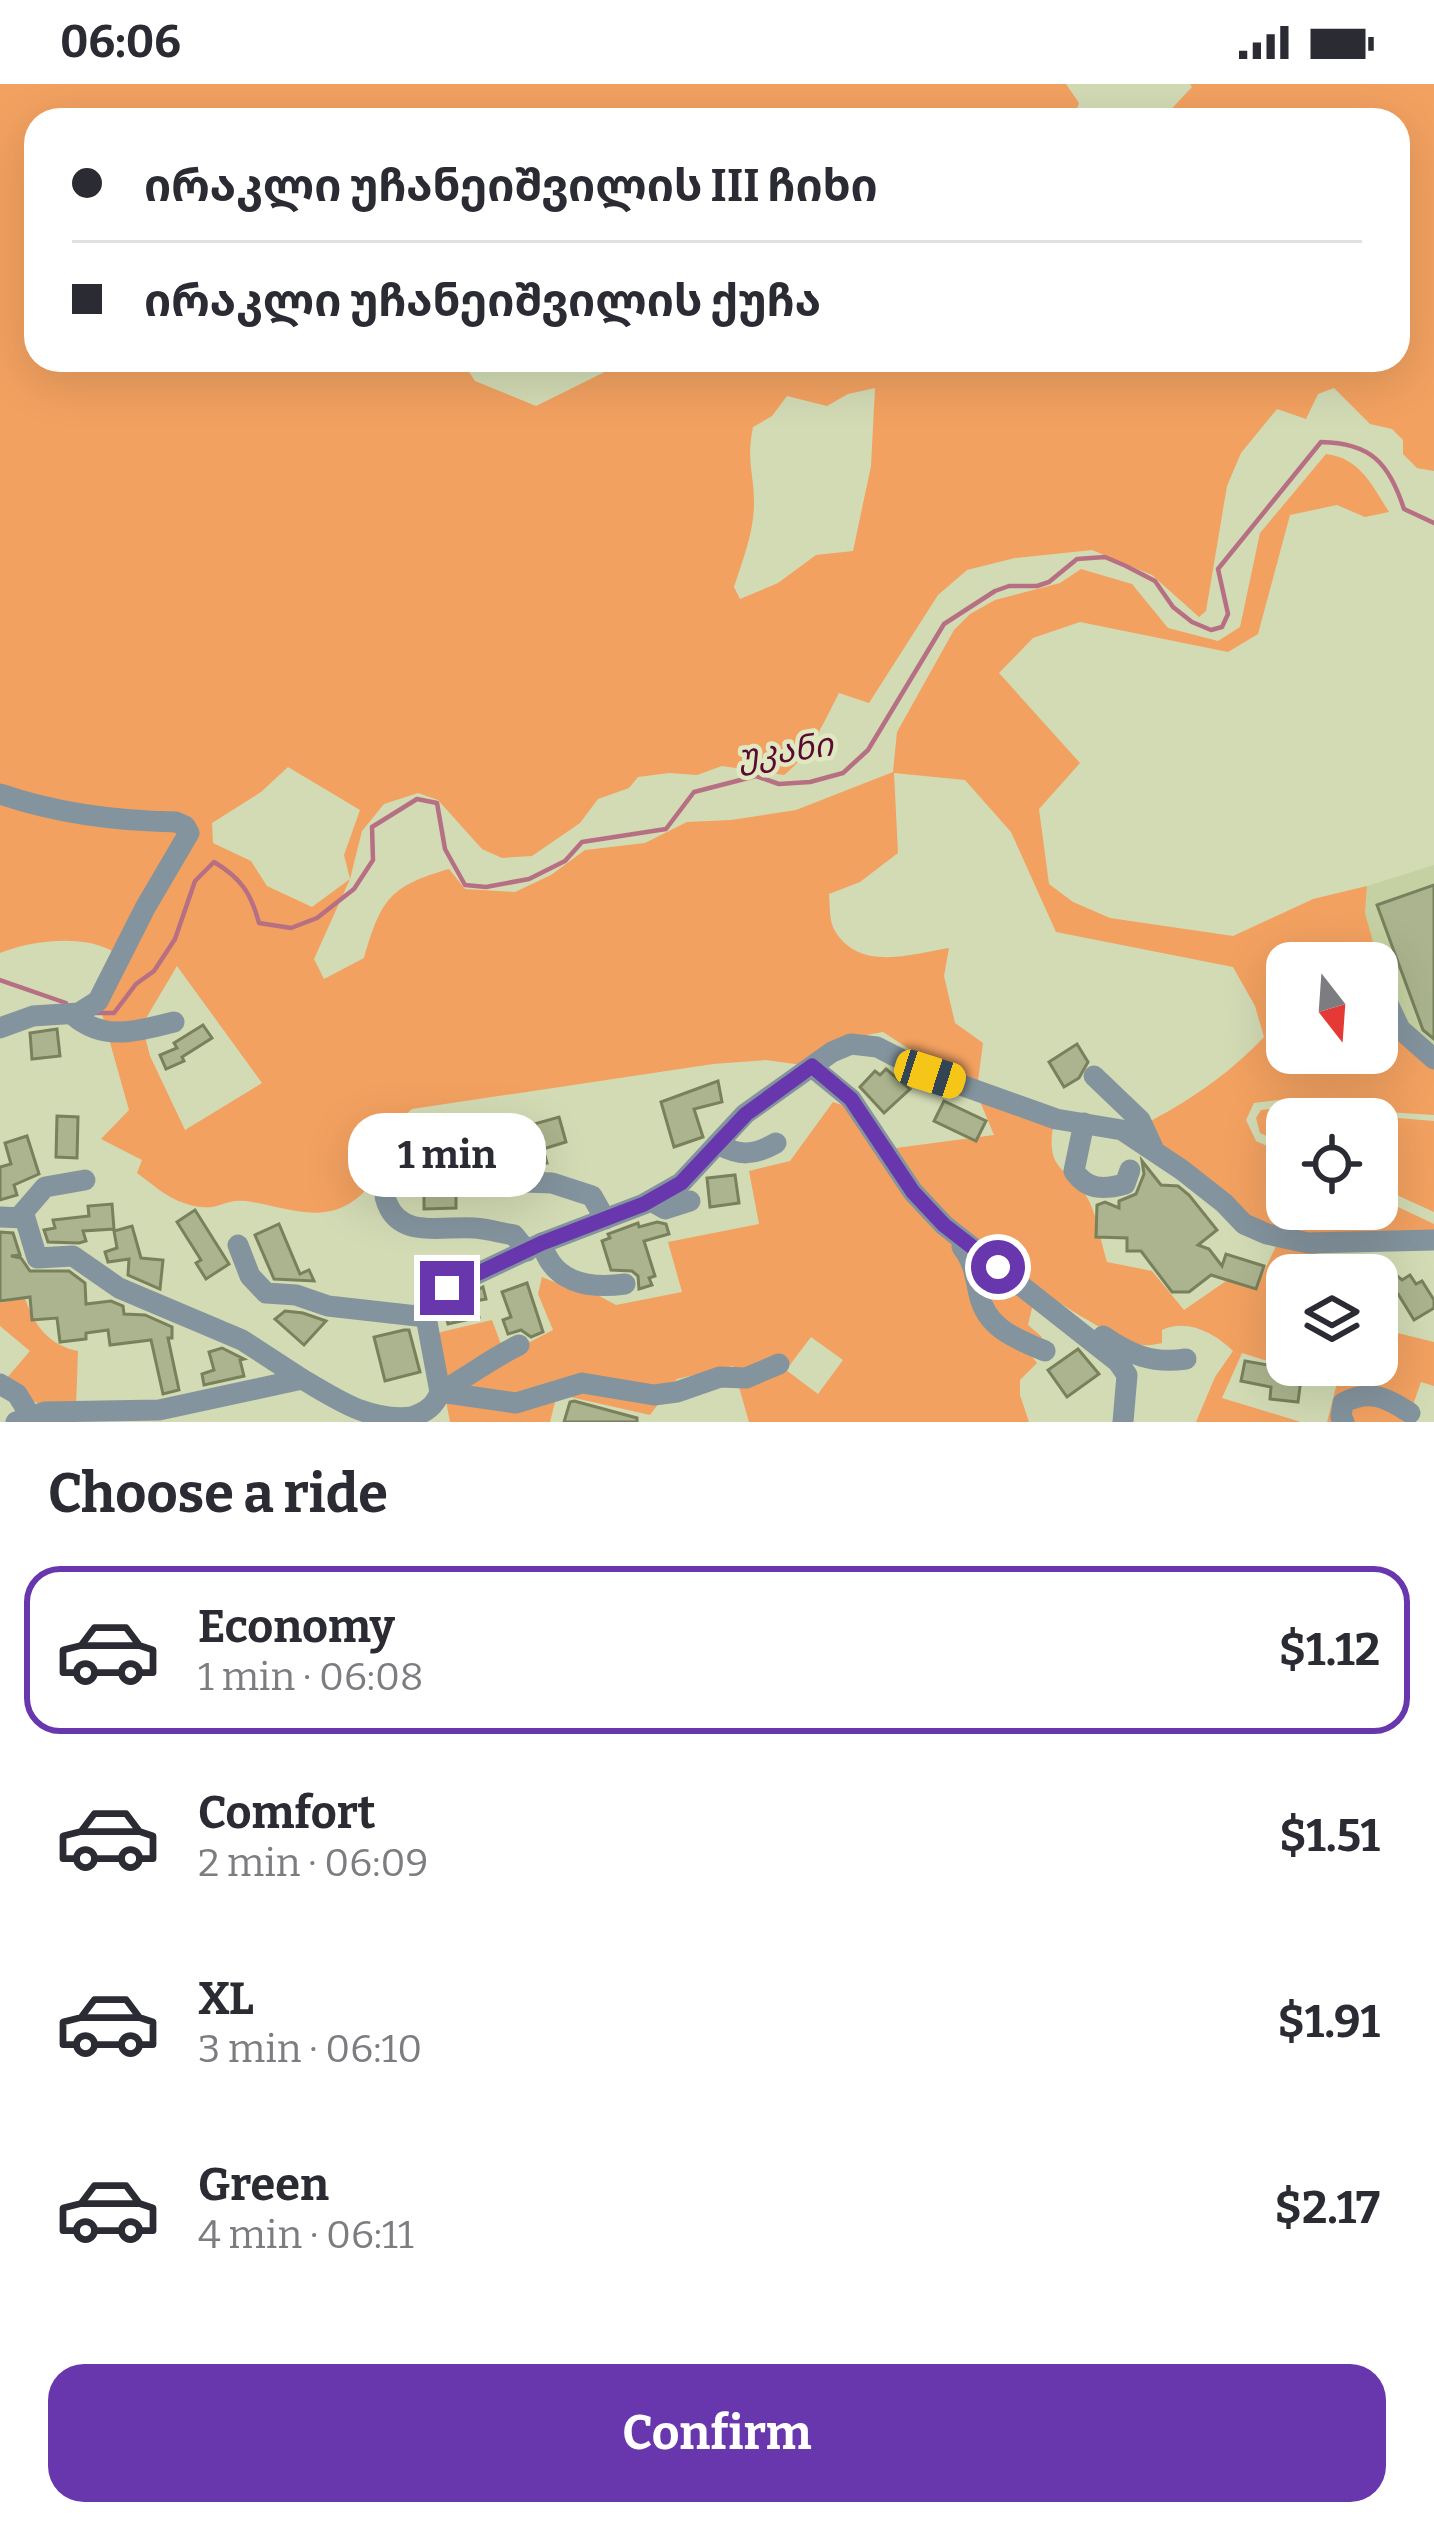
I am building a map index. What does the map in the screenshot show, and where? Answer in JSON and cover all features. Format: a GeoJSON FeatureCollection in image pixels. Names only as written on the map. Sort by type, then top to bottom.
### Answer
{"type":"FeatureCollection","features":[{"type":"Feature","properties":{"kind":"street"},"geometry":{"type":"LineString","coordinates":[[0,794],[114,821],[176,822],[189,833],[98,1001],[81,1011],[33,1016],[0,1028]]}},
{"type":"Feature","properties":{"kind":"street"},"geometry":{"type":"LineString","coordinates":[[81,1011],[102,1032],[128,1033],[174,1022]]}},
{"type":"Feature","properties":{"kind":"street"},"geometry":{"type":"LineString","coordinates":[[1398,1025],[1434,1059]]}},
{"type":"Feature","properties":{"kind":"street"},"geometry":{"type":"LineString","coordinates":[[10,1216],[27,1222],[38,1258],[73,1256],[119,1288],[242,1340],[350,1415],[370,1419],[406,1419],[436,1402],[440,1391],[425,1318],[432,1302],[447,1288],[651,1201],[681,1183],[776,1089],[851,1044],[877,1047],[930,1074],[1056,1119],[1122,1130],[1154,1148],[1244,1224],[1267,1234],[1308,1243],[1434,1240]]}},
{"type":"Feature","properties":{"kind":"street"},"geometry":{"type":"LineString","coordinates":[[812,1066],[851,1099],[913,1192],[971,1258],[983,1308],[997,1328],[1046,1351]]}},
{"type":"Feature","properties":{"kind":"street"},"geometry":{"type":"LineString","coordinates":[[1094,1076],[1140,1120],[1154,1148]]}},
{"type":"Feature","properties":{"kind":"street"},"geometry":{"type":"LineString","coordinates":[[1084,1123],[1074,1171],[1082,1183],[1114,1187],[1124,1184],[1130,1170]]}},
{"type":"Feature","properties":{"kind":"street"},"geometry":{"type":"LineString","coordinates":[[717,1144],[738,1154],[776,1143]]}},
{"type":"Feature","properties":{"kind":"street"},"geometry":{"type":"LineString","coordinates":[[409,1164],[388,1180],[384,1192],[389,1209],[403,1222],[428,1230],[474,1228],[514,1235],[571,1281],[602,1287],[625,1284]]}},
{"type":"Feature","properties":{"kind":"street"},"geometry":{"type":"LineString","coordinates":[[10,1216],[45,1187],[85,1180]]}},
{"type":"Feature","properties":{"kind":"street"},"geometry":{"type":"LineString","coordinates":[[525,1182],[592,1196],[605,1219]]}},
{"type":"Feature","properties":{"kind":"street"},"geometry":{"type":"LineString","coordinates":[[651,1201],[665,1209],[690,1201]]}},
{"type":"Feature","properties":{"kind":"street"},"geometry":{"type":"LineString","coordinates":[[944,1225],[1118,1362],[1127,1375],[1123,1422]]}},
{"type":"Feature","properties":{"kind":"street"},"geometry":{"type":"LineString","coordinates":[[238,1245],[250,1276],[266,1292],[296,1295],[328,1306],[425,1318]]}},
{"type":"Feature","properties":{"kind":"street"},"geometry":{"type":"LineString","coordinates":[[1026,1290],[1054,1302],[1144,1359],[1160,1363],[1186,1359]]}},
{"type":"Feature","properties":{"kind":"street"},"geometry":{"type":"LineString","coordinates":[[440,1391],[487,1360],[519,1346]]}},
{"type":"Feature","properties":{"kind":"street"},"geometry":{"type":"LineString","coordinates":[[440,1391],[516,1403],[582,1383],[655,1395],[720,1377],[746,1378],[779,1364]]}},
{"type":"Feature","properties":{"kind":"street"},"geometry":{"type":"LineString","coordinates":[[0,1384],[17,1394],[23,1419],[121,1417],[302,1378]]}},
{"type":"Feature","properties":{"kind":"street"},"geometry":{"type":"LineString","coordinates":[[1344,1422],[1343,1403],[1367,1395],[1383,1395],[1410,1413]]}},
{"type":"Feature","properties":{"kind":"shaded area"},"geometry":{"type":"Polygon","coordinates":[[[0,84],[1066,84],[1079,103],[1077,108],[24,108],[24,372],[469,372],[475,381],[536,406],[605,372],[1410,372],[1410,108],[1172,108],[1190,84],[1434,84],[1434,471],[1417,468],[1403,454],[1403,440],[1392,429],[1370,424],[1334,388],[1318,394],[1306,419],[1277,409],[1241,453],[1227,486],[1206,611],[1199,617],[1152,575],[1092,550],[1015,558],[967,570],[938,595],[869,703],[839,693],[809,748],[784,775],[722,766],[697,775],[638,777],[629,788],[598,799],[580,823],[532,856],[502,858],[482,849],[438,800],[418,793],[384,804],[362,831],[350,879],[314,959],[324,979],[364,958],[390,898],[429,875],[449,869],[465,889],[515,892],[551,875],[585,850],[645,843],[687,822],[796,810],[893,772],[897,732],[954,630],[995,600],[1060,583],[1081,569],[1132,584],[1168,628],[1218,641],[1240,627],[1260,533],[1326,454],[1338,457],[1364,474],[1389,512],[1365,517],[1337,505],[1290,515],[1258,634],[1228,652],[1080,622],[1033,638],[999,673],[1080,763],[1039,809],[1049,884],[1073,902],[1110,918],[1233,936],[1313,899],[1367,886],[1365,913],[1373,942],[1266,942],[1266,1074],[1398,1074],[1398,1006],[1434,1065],[1434,1115],[1398,1113],[1398,1098],[1266,1098],[1254,1103],[1246,1120],[1256,1141],[1266,1146],[1266,1227],[1258,1226],[1141,1126],[1207,1087],[1264,1037],[1255,1006],[1233,967],[1056,932],[1011,832],[965,780],[894,773],[898,853],[860,882],[829,894],[833,927],[858,952],[887,957],[949,948],[944,976],[955,1023],[983,1043],[978,1081],[920,1056],[883,1032],[834,1041],[802,1065],[766,1060],[713,1064],[412,1109],[395,1129],[370,1185],[347,1205],[319,1213],[246,1201],[195,1206],[171,1198],[137,1173],[142,1160],[101,1139],[129,1110],[100,1007],[117,954],[91,943],[59,941],[0,953],[0,84]],[[875,388],[848,394],[827,406],[787,396],[772,416],[753,427],[754,514],[734,587],[740,599],[778,583],[816,555],[853,551],[871,466],[875,388]],[[288,767],[261,792],[212,823],[213,843],[251,861],[267,886],[312,907],[350,879],[344,855],[360,810],[288,767]],[[177,966],[142,1025],[150,1056],[185,1130],[262,1083],[177,966]]]}},
{"type":"Feature","properties":{"kind":"shaded area"},"geometry":{"type":"Polygon","coordinates":[[[1434,865],[1434,1065],[1398,1006],[1398,942],[1373,942],[1365,913],[1367,886],[1434,865]]]}},
{"type":"Feature","properties":{"kind":"shaded area"},"geometry":{"type":"Polygon","coordinates":[[[979,1099],[1053,1127],[1053,1155],[1090,1203],[1107,1262],[1152,1271],[1184,1310],[1229,1279],[1257,1286],[1266,1267],[1266,1361],[1242,1353],[1222,1398],[1301,1422],[1196,1422],[1215,1377],[1233,1351],[1226,1344],[1191,1327],[1162,1330],[1162,1343],[1143,1345],[1100,1327],[1041,1290],[945,1217],[896,1148],[994,1135],[979,1099]]]}},
{"type":"Feature","properties":{"kind":"shaded area"},"geometry":{"type":"Polygon","coordinates":[[[833,1102],[848,1107],[889,1159],[1033,1304],[1028,1325],[1042,1337],[1027,1350],[1037,1363],[1020,1380],[1029,1422],[749,1422],[733,1366],[677,1379],[650,1415],[557,1394],[550,1422],[450,1422],[434,1338],[441,1332],[492,1320],[505,1355],[553,1330],[538,1294],[542,1277],[616,1305],[682,1292],[668,1242],[759,1224],[749,1171],[790,1161],[833,1102]],[[811,1337],[786,1370],[818,1394],[843,1360],[811,1337]]]}},
{"type":"Feature","properties":{"kind":"shaded area"},"geometry":{"type":"Polygon","coordinates":[[[1266,1109],[1266,1136],[1260,1133],[1256,1118],[1266,1109]]]}},
{"type":"Feature","properties":{"kind":"shaded area"},"geometry":{"type":"Polygon","coordinates":[[[1398,1118],[1434,1121],[1434,1212],[1398,1196],[1398,1118]]]}},
{"type":"Feature","properties":{"kind":"shaded area"},"geometry":{"type":"Polygon","coordinates":[[[1398,1207],[1434,1224],[1434,1235],[1326,1238],[1281,1230],[1398,1230],[1398,1207]]]}},
{"type":"Feature","properties":{"kind":"shaded area"},"geometry":{"type":"Polygon","coordinates":[[[1276,1246],[1318,1254],[1272,1254],[1276,1246]]]}},
{"type":"Feature","properties":{"kind":"shaded area"},"geometry":{"type":"Polygon","coordinates":[[[25,1298],[44,1333],[78,1351],[76,1407],[38,1403],[6,1379],[30,1351],[0,1326],[0,1303],[25,1298]]]}},
{"type":"Feature","properties":{"kind":"shaded area"},"geometry":{"type":"Polygon","coordinates":[[[1398,1333],[1434,1342],[1434,1386],[1421,1382],[1407,1422],[1327,1422],[1336,1386],[1398,1386],[1398,1333]]]}},
{"type":"Feature","properties":{"kind":"building"},"geometry":{"type":"Polygon","coordinates":[[[1434,885],[1434,1039],[1423,1030],[1398,962],[1398,942],[1391,942],[1377,905],[1434,885]]]}},
{"type":"Feature","properties":{"kind":"building"},"geometry":{"type":"Polygon","coordinates":[[[203,1025],[212,1038],[166,1069],[160,1055],[177,1048],[174,1043],[203,1025]]]}},
{"type":"Feature","properties":{"kind":"building"},"geometry":{"type":"Polygon","coordinates":[[[57,1029],[60,1056],[32,1059],[30,1033],[57,1029]]]}},
{"type":"Feature","properties":{"kind":"building"},"geometry":{"type":"Polygon","coordinates":[[[1077,1044],[1088,1062],[1079,1078],[1064,1087],[1049,1062],[1077,1044]]]}},
{"type":"Feature","properties":{"kind":"building"},"geometry":{"type":"Polygon","coordinates":[[[886,1069],[910,1089],[884,1113],[860,1087],[875,1071],[880,1075],[886,1069]]]}},
{"type":"Feature","properties":{"kind":"building"},"geometry":{"type":"Polygon","coordinates":[[[718,1081],[722,1102],[694,1109],[703,1137],[674,1147],[661,1102],[718,1081]]]}},
{"type":"Feature","properties":{"kind":"building"},"geometry":{"type":"Polygon","coordinates":[[[944,1101],[986,1121],[976,1141],[934,1121],[944,1101]]]}},
{"type":"Feature","properties":{"kind":"building"},"geometry":{"type":"Polygon","coordinates":[[[57,1116],[78,1117],[77,1158],[56,1157],[57,1116]]]}},
{"type":"Feature","properties":{"kind":"building"},"geometry":{"type":"Polygon","coordinates":[[[559,1117],[566,1142],[543,1149],[547,1163],[523,1167],[521,1159],[490,1167],[484,1145],[522,1135],[520,1128],[559,1117]]]}},
{"type":"Feature","properties":{"kind":"building"},"geometry":{"type":"Polygon","coordinates":[[[27,1136],[39,1174],[14,1185],[17,1195],[0,1200],[0,1167],[11,1164],[5,1143],[27,1136]]]}},
{"type":"Feature","properties":{"kind":"building"},"geometry":{"type":"Polygon","coordinates":[[[424,1138],[456,1138],[456,1208],[424,1209],[424,1138]]]}},
{"type":"Feature","properties":{"kind":"building"},"geometry":{"type":"Polygon","coordinates":[[[1142,1161],[1161,1185],[1178,1186],[1189,1195],[1217,1230],[1198,1245],[1209,1249],[1222,1266],[1226,1254],[1264,1266],[1256,1289],[1211,1275],[1189,1292],[1172,1292],[1141,1251],[1127,1251],[1127,1238],[1096,1237],[1097,1205],[1105,1202],[1119,1208],[1119,1201],[1136,1194],[1144,1174],[1142,1161]]]}},
{"type":"Feature","properties":{"kind":"building"},"geometry":{"type":"Polygon","coordinates":[[[735,1175],[739,1203],[710,1207],[707,1178],[735,1175]]]}},
{"type":"Feature","properties":{"kind":"building"},"geometry":{"type":"Polygon","coordinates":[[[112,1204],[114,1229],[83,1231],[86,1241],[79,1243],[48,1242],[44,1230],[55,1228],[53,1220],[89,1216],[88,1206],[112,1204]]]}},
{"type":"Feature","properties":{"kind":"building"},"geometry":{"type":"Polygon","coordinates":[[[195,1210],[229,1264],[206,1279],[196,1263],[201,1260],[177,1222],[195,1210]]]}},
{"type":"Feature","properties":{"kind":"building"},"geometry":{"type":"Polygon","coordinates":[[[638,1223],[639,1227],[666,1224],[669,1234],[644,1241],[655,1276],[649,1278],[652,1285],[639,1289],[638,1276],[632,1271],[611,1270],[602,1241],[638,1223]]]}},
{"type":"Feature","properties":{"kind":"building"},"geometry":{"type":"Polygon","coordinates":[[[279,1224],[300,1274],[309,1270],[314,1281],[274,1279],[255,1235],[279,1224]]]}},
{"type":"Feature","properties":{"kind":"building"},"geometry":{"type":"Polygon","coordinates":[[[132,1226],[141,1258],[163,1260],[160,1289],[128,1275],[129,1259],[108,1262],[105,1252],[117,1248],[114,1231],[132,1226]]]}},
{"type":"Feature","properties":{"kind":"building"},"geometry":{"type":"Polygon","coordinates":[[[0,1232],[13,1233],[20,1255],[11,1256],[21,1258],[30,1271],[69,1271],[85,1283],[86,1304],[111,1301],[123,1306],[124,1314],[145,1315],[172,1327],[172,1338],[168,1338],[179,1390],[163,1394],[151,1340],[110,1345],[108,1330],[60,1342],[57,1318],[32,1320],[30,1297],[0,1301],[0,1232]]]}},
{"type":"Feature","properties":{"kind":"building"},"geometry":{"type":"Polygon","coordinates":[[[1410,1275],[1416,1284],[1422,1281],[1434,1300],[1434,1308],[1414,1320],[1398,1294],[1398,1277],[1402,1280],[1410,1275]]]}},
{"type":"Feature","properties":{"kind":"building"},"geometry":{"type":"Polygon","coordinates":[[[527,1283],[543,1332],[531,1337],[521,1330],[508,1334],[503,1320],[511,1317],[502,1292],[527,1283]]]}},
{"type":"Feature","properties":{"kind":"building"},"geometry":{"type":"Polygon","coordinates":[[[483,1287],[486,1299],[475,1301],[479,1317],[448,1324],[445,1311],[483,1287]]]}},
{"type":"Feature","properties":{"kind":"building"},"geometry":{"type":"Polygon","coordinates":[[[285,1311],[326,1321],[304,1345],[275,1319],[285,1311]]]}},
{"type":"Feature","properties":{"kind":"building"},"geometry":{"type":"Polygon","coordinates":[[[409,1330],[420,1372],[385,1381],[374,1337],[409,1330]]]}},
{"type":"Feature","properties":{"kind":"building"},"geometry":{"type":"Polygon","coordinates":[[[222,1348],[244,1359],[240,1360],[244,1376],[204,1385],[202,1374],[214,1370],[209,1352],[222,1348]]]}},
{"type":"Feature","properties":{"kind":"building"},"geometry":{"type":"Polygon","coordinates":[[[1078,1349],[1099,1374],[1067,1397],[1048,1370],[1078,1349]]]}},
{"type":"Feature","properties":{"kind":"building"},"geometry":{"type":"Polygon","coordinates":[[[1245,1361],[1266,1365],[1266,1386],[1241,1381],[1245,1361]]]}},
{"type":"Feature","properties":{"kind":"building"},"geometry":{"type":"Polygon","coordinates":[[[1266,1386],[1300,1386],[1298,1402],[1270,1399],[1271,1387],[1266,1386]]]}},
{"type":"Feature","properties":{"kind":"building"},"geometry":{"type":"Polygon","coordinates":[[[574,1401],[637,1418],[637,1422],[564,1422],[574,1401]]]}},
{"type":"Feature","properties":{"kind":"waterway","name":"უკანი"},"geometry":{"type":"LineString","coordinates":[[94,1013],[114,1013],[136,984],[154,971],[175,939],[195,881],[214,862],[244,887],[259,923],[291,928],[317,918],[354,889],[373,860],[372,827],[417,799],[437,803],[445,849],[465,885],[486,887],[529,879],[565,861],[582,842],[666,829],[694,792],[756,776],[779,784],[843,773],[868,750],[944,624],[995,591],[1049,582],[1077,559],[1105,557],[1126,566],[1155,581],[1173,607],[1192,622],[1211,630],[1222,627],[1228,614],[1218,569],[1321,442],[1353,446],[1376,459],[1392,479],[1404,509],[1434,523]]}},
{"type":"Feature","properties":{"kind":"waterway","name":"უკანი"},"geometry":{"type":"LineString","coordinates":[[0,980],[66,1003]]}},
{"type":"Feature","properties":{"kind":"route"},"geometry":{"type":"LineString","coordinates":[[447,1288],[542,1243],[644,1204],[681,1183],[746,1114],[812,1066],[851,1099],[913,1192],[944,1225],[998,1267]]}}]}
